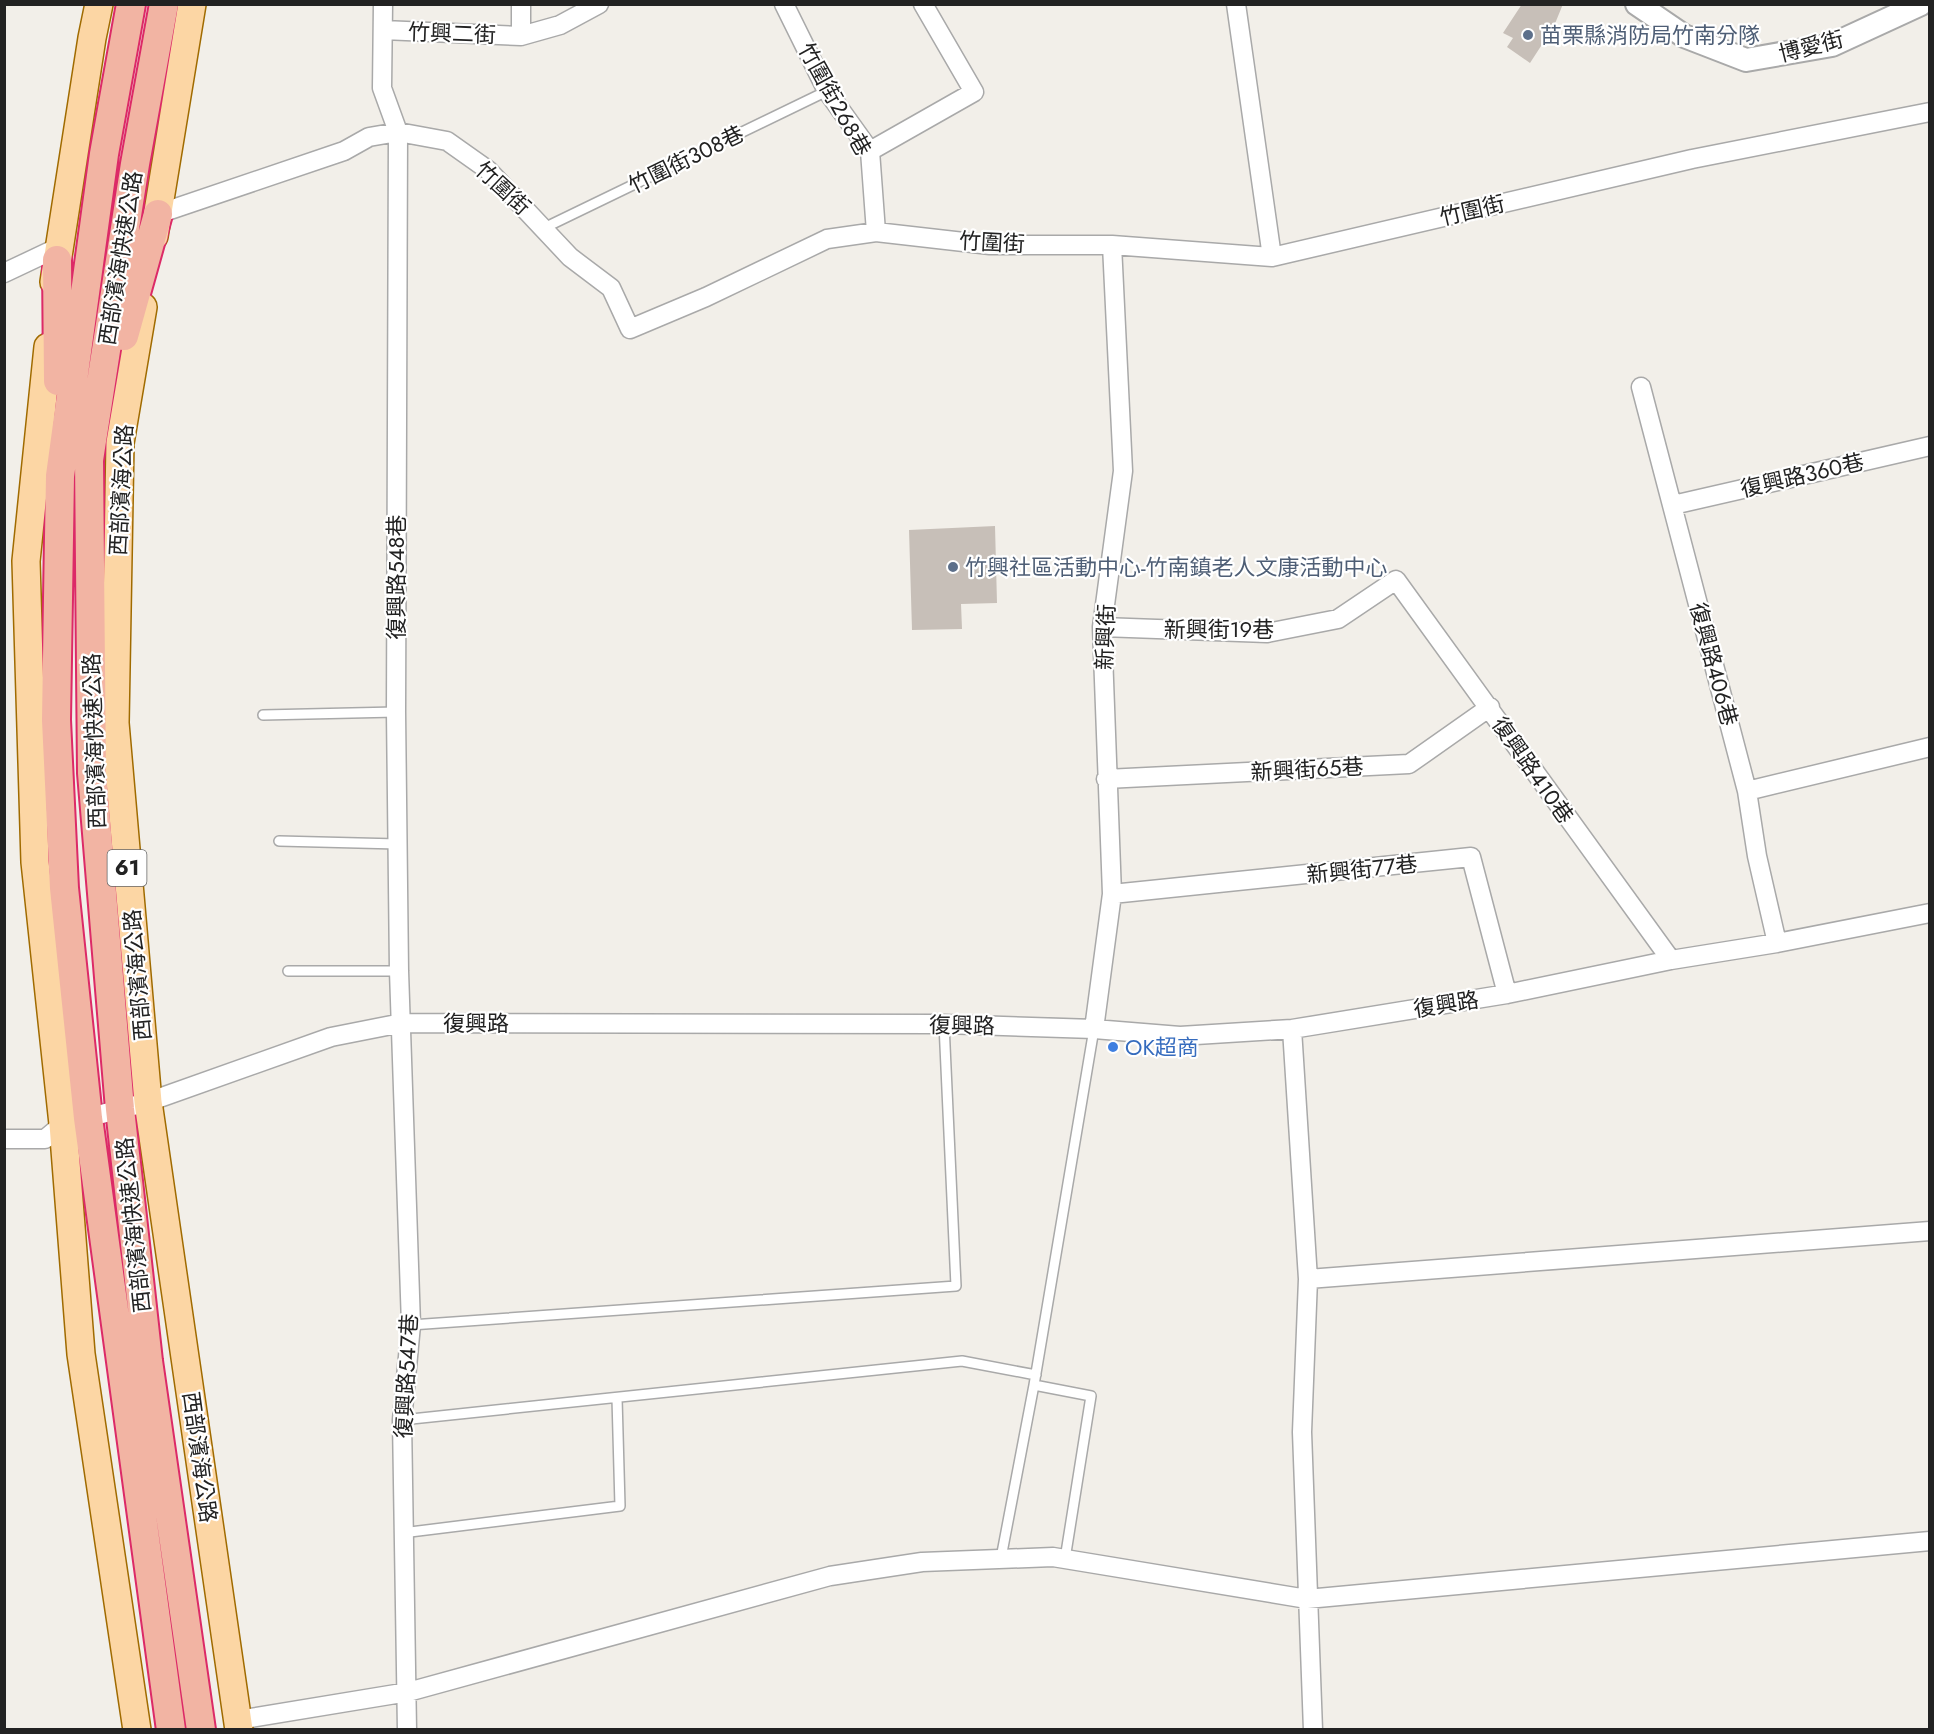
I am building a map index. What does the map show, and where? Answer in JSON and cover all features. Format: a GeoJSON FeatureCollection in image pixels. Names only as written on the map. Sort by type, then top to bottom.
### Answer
{"type":"FeatureCollection","features":[{"type":"Feature","properties":{"kind":"highway","name":"西部濱海快速公路"},"geometry":{"type":"LineString","coordinates":[[131,4],[104,154],[60,476],[56,720],[75,1121],[171,1730]]}},
{"type":"Feature","properties":{"kind":"highway","name":"西部濱海快速公路"},"geometry":{"type":"LineString","coordinates":[[164,4],[135,164],[89,460],[92,773],[120,1109],[148,1361],[201,1730]]}},
{"type":"Feature","properties":{"kind":"highway"},"geometry":{"type":"LineString","coordinates":[[89,460],[158,214]]}},
{"type":"Feature","properties":{"kind":"highway"},"geometry":{"type":"LineString","coordinates":[[58,254],[60,476]]}},
{"type":"Feature","properties":{"kind":"main road"},"geometry":{"type":"LineString","coordinates":[[99,4],[58,254],[26,561],[35,862],[75,1121],[81,1354],[136,1730]]}},
{"type":"Feature","properties":{"kind":"main road","name":"西部濱海公路"},"geometry":{"type":"LineString","coordinates":[[192,4],[120,443],[115,723],[148,1102],[239,1725]]}},
{"type":"Feature","properties":{"kind":"street"},"geometry":{"type":"LineString","coordinates":[[383,4],[382,88],[398,132]]}},
{"type":"Feature","properties":{"kind":"street","name":"竹興二街"},"geometry":{"type":"LineString","coordinates":[[521,4],[521,36]]}},
{"type":"Feature","properties":{"kind":"street","name":"竹興二街"},"geometry":{"type":"LineString","coordinates":[[383,30],[521,36],[560,25],[599,4]]}},
{"type":"Feature","properties":{"kind":"street"},"geometry":{"type":"LineString","coordinates":[[870,151],[974,92],[923,4]]}},
{"type":"Feature","properties":{"kind":"street"},"geometry":{"type":"LineString","coordinates":[[1236,4],[1272,257]]}},
{"type":"Feature","properties":{"kind":"street","name":"博愛街"},"geometry":{"type":"LineString","coordinates":[[1637,4],[1684,36],[1746,60],[1832,45],[1921,4]]}},
{"type":"Feature","properties":{"kind":"street","name":"竹圍街268巷"},"geometry":{"type":"LineString","coordinates":[[786,5],[827,91],[870,151],[876,232]]}},
{"type":"Feature","properties":{"kind":"street","name":"竹圍街"},"geometry":{"type":"LineString","coordinates":[[158,214],[344,152],[369,137],[398,132],[447,141],[488,170],[570,257],[611,288],[630,329],[706,297],[827,239],[876,232],[990,244],[1112,245],[1272,257],[1692,159],[1929,112]]}},
{"type":"Feature","properties":{"kind":"street","name":"復興路548巷"},"geometry":{"type":"LineString","coordinates":[[398,132],[396,712],[399,971],[402,1023]]}},
{"type":"Feature","properties":{"kind":"street","name":"新興街"},"geometry":{"type":"LineString","coordinates":[[1094,1029],[1112,894],[1102,627],[1123,471],[1112,245]]}},
{"type":"Feature","properties":{"kind":"street"},"geometry":{"type":"LineString","coordinates":[[4,273],[58,254]]}},
{"type":"Feature","properties":{"kind":"street","name":"復興路406巷"},"geometry":{"type":"LineString","coordinates":[[1641,387],[1747,791],[1756,856],[1777,943]]}},
{"type":"Feature","properties":{"kind":"street","name":"復興路360巷"},"geometry":{"type":"LineString","coordinates":[[1673,506],[1929,447]]}},
{"type":"Feature","properties":{"kind":"street","name":"新興街19巷"},"geometry":{"type":"LineString","coordinates":[[1102,627],[1267,633],[1338,619],[1396,580]]}},
{"type":"Feature","properties":{"kind":"street","name":"復興路410巷"},"geometry":{"type":"LineString","coordinates":[[1396,580],[1490,707],[1586,846],[1671,960]]}},
{"type":"Feature","properties":{"kind":"street","name":"新興街65巷"},"geometry":{"type":"LineString","coordinates":[[1106,779],[1409,764],[1490,707]]}},
{"type":"Feature","properties":{"kind":"street"},"geometry":{"type":"LineString","coordinates":[[1747,791],[1929,747]]}},
{"type":"Feature","properties":{"kind":"street","name":"新興街77巷"},"geometry":{"type":"LineString","coordinates":[[1112,894],[1471,858],[1508,994]]}},
{"type":"Feature","properties":{"kind":"street","name":"復興路"},"geometry":{"type":"LineString","coordinates":[[4,1138],[45,1139],[75,1121],[148,1102],[331,1036],[402,1023],[944,1024],[1094,1029],[1180,1036],[1292,1029],[1508,994],[1671,960],[1777,943],[1929,913]]}},
{"type":"Feature","properties":{"kind":"street","name":"復興路547巷"},"geometry":{"type":"LineString","coordinates":[[402,1023],[411,1325],[402,1420],[402,1533],[408,1692],[407,1730]]}},
{"type":"Feature","properties":{"kind":"street"},"geometry":{"type":"LineString","coordinates":[[1292,1029],[1308,1279],[1302,1432],[1313,1730]]}},
{"type":"Feature","properties":{"kind":"street"},"geometry":{"type":"LineString","coordinates":[[1308,1279],[1929,1231]]}},
{"type":"Feature","properties":{"kind":"street"},"geometry":{"type":"LineString","coordinates":[[239,1725],[408,1692],[830,1575],[922,1562],[1053,1557],[1307,1599],[1929,1541]]}},
{"type":"Feature","properties":{"kind":"lane","name":"竹圍街308巷"},"geometry":{"type":"LineString","coordinates":[[544,228],[827,91]]}},
{"type":"Feature","properties":{"kind":"lane"},"geometry":{"type":"LineString","coordinates":[[263,715],[396,712]]}},
{"type":"Feature","properties":{"kind":"lane"},"geometry":{"type":"LineString","coordinates":[[279,841],[398,844]]}},
{"type":"Feature","properties":{"kind":"lane"},"geometry":{"type":"LineString","coordinates":[[288,972],[399,971]]}},
{"type":"Feature","properties":{"kind":"lane"},"geometry":{"type":"LineString","coordinates":[[411,1325],[956,1286],[944,1024]]}},
{"type":"Feature","properties":{"kind":"lane"},"geometry":{"type":"LineString","coordinates":[[1001,1558],[1036,1375],[1094,1029]]}},
{"type":"Feature","properties":{"kind":"lane"},"geometry":{"type":"LineString","coordinates":[[402,1420],[962,1361],[1036,1375]]}},
{"type":"Feature","properties":{"kind":"lane"},"geometry":{"type":"LineString","coordinates":[[1034,1386],[1091,1396],[1065,1559]]}},
{"type":"Feature","properties":{"kind":"lane"},"geometry":{"type":"LineString","coordinates":[[402,1533],[620,1506],[617,1398]]}},
{"type":"Feature","properties":{"kind":"building","name":"苗栗縣消防局竹南分隊"},"geometry":{"type":"Polygon","coordinates":[[[1522,4],[1563,4],[1554,26],[1530,63],[1507,47],[1513,38],[1503,33],[1522,4]]]}},
{"type":"Feature","properties":{"kind":"building","name":"竹興社區活動中心-竹南鎮老人文康活動中心"},"geometry":{"type":"Polygon","coordinates":[[[995,526],[997,603],[961,604],[962,629],[912,630],[909,530],[995,526]]]}},
{"type":"Feature","properties":{"kind":"place","name":"苗栗縣消防局竹南分隊"},"geometry":{"type":"Point","coordinates":[1528,35]}},
{"type":"Feature","properties":{"kind":"place","name":"竹興社區活動中心-竹南鎮老人文康活動中心"},"geometry":{"type":"Point","coordinates":[953,567]}},
{"type":"Feature","properties":{"kind":"place","name":"OK超商"},"geometry":{"type":"Point","coordinates":[1113,1047]}}]}
